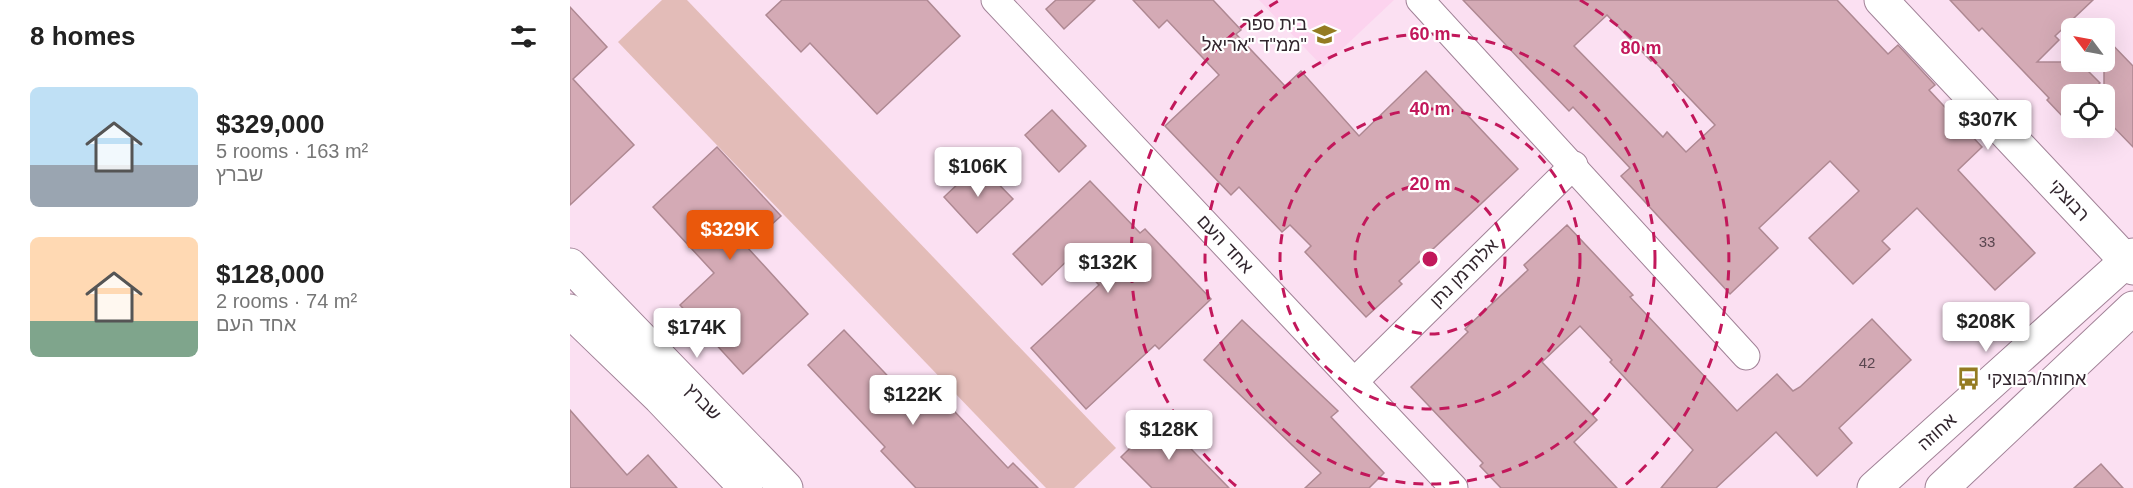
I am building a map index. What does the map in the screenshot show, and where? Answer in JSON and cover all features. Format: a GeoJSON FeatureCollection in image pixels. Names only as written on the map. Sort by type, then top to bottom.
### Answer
{"type":"FeatureCollection","features":[{"type":"Feature","properties":{"kind":"street","name":"אחד העם"},"geometry":{"type":"LineString","coordinates":[[995,0],[1355,381],[1442,484]]}},
{"type":"Feature","properties":{"kind":"street"},"geometry":{"type":"LineString","coordinates":[[1420,0],[1574,165],[1746,356]]}},
{"type":"Feature","properties":{"kind":"street","name":"רבוצקי"},"geometry":{"type":"LineString","coordinates":[[1881,0],[2131,262]]}},
{"type":"Feature","properties":{"kind":"street","name":"אלתרמן נתן"},"geometry":{"type":"LineString","coordinates":[[1355,381],[1574,165]]}},
{"type":"Feature","properties":{"kind":"street","name":"אחוזה"},"geometry":{"type":"LineString","coordinates":[[1874,488],[2131,262]]}},
{"type":"Feature","properties":{"kind":"street","name":"שברץ"},"geometry":{"type":"LineString","coordinates":[[570,265],[786,488]]}},
{"type":"Feature","properties":{"kind":"street"},"geometry":{"type":"LineString","coordinates":[[1942,488],[2133,308]]}},
{"type":"Feature","properties":{"kind":"street","name":"שברץ"},"geometry":{"type":"LineString","coordinates":[[570,311],[660,398],[746,488]]}},
{"type":"Feature","properties":{"kind":"shaded area"},"geometry":{"type":"Polygon","coordinates":[[[662,0],[687,0],[1116,448],[1074,488],[1046,488],[618,42],[662,0]]]}},
{"type":"Feature","properties":{"kind":"shaded area","name":"בית ספר ממ\"ד \"אריאל\""},"geometry":{"type":"Polygon","coordinates":[[[1259,0],[1394,0],[1323,67],[1259,0]]]}},
{"type":"Feature","properties":{"kind":"building"},"geometry":{"type":"Polygon","coordinates":[[[782,0],[927,0],[960,36],[877,114],[810,43],[801,52],[766,15],[782,0]]]}},
{"type":"Feature","properties":{"kind":"building"},"geometry":{"type":"Polygon","coordinates":[[[1056,0],[1095,0],[1064,29],[1046,9],[1056,0]]]}},
{"type":"Feature","properties":{"kind":"building"},"geometry":{"type":"Polygon","coordinates":[[[1133,0],[1213,0],[1241,30],[1236,34],[1285,86],[1301,71],[1359,136],[1426,71],[1518,169],[1399,281],[1402,284],[1366,317],[1305,252],[1311,246],[1290,225],[1282,232],[1239,187],[1231,195],[1165,126],[1219,75],[1167,20],[1159,28],[1133,0]]]}},
{"type":"Feature","properties":{"kind":"building"},"geometry":{"type":"Polygon","coordinates":[[[1463,0],[1837,0],[1888,54],[1898,45],[1935,85],[1929,90],[1982,147],[1958,170],[2035,253],[1995,290],[1917,208],[1882,241],[1890,249],[1853,284],[1809,238],[1859,191],[1830,161],[1759,228],[1778,248],[1730,294],[1621,176],[1630,168],[1573,107],[1569,111],[1463,0]],[[1607,15],[1574,46],[1663,137],[1667,132],[1686,152],[1715,125],[1653,60],[1651,61],[1607,15]]]}},
{"type":"Feature","properties":{"kind":"building"},"geometry":{"type":"Polygon","coordinates":[[[1950,0],[2093,0],[2074,18],[2061,18],[2061,30],[2055,36],[2059,40],[2037,62],[2061,62],[2061,72],[2089,72],[2100,83],[2061,84],[2061,115],[2047,100],[2049,98],[1982,28],[1979,31],[1950,0]]]}},
{"type":"Feature","properties":{"kind":"building"},"geometry":{"type":"Polygon","coordinates":[[[570,7],[607,47],[573,79],[634,145],[570,205],[570,7]]]}},
{"type":"Feature","properties":{"kind":"building"},"geometry":{"type":"Polygon","coordinates":[[[2115,47],[2133,66],[2133,147],[2115,128],[2115,84],[2104,84],[2104,72],[2115,72],[2115,47]]]}},
{"type":"Feature","properties":{"kind":"building"},"geometry":{"type":"Polygon","coordinates":[[[1052,110],[1086,146],[1059,172],[1025,135],[1052,110]]]}},
{"type":"Feature","properties":{"kind":"building"},"geometry":{"type":"Polygon","coordinates":[[[717,147],[781,216],[747,247],[808,314],[743,374],[680,305],[714,273],[653,207],[717,147]]]}},
{"type":"Feature","properties":{"kind":"building"},"geometry":{"type":"Polygon","coordinates":[[[979,164],[1013,199],[977,233],[944,197],[979,164]]]}},
{"type":"Feature","properties":{"kind":"building"},"geometry":{"type":"Polygon","coordinates":[[[1090,181],[1140,233],[1145,229],[1211,299],[1159,349],[1155,345],[1086,409],[1031,348],[1099,285],[1072,256],[1042,285],[1013,254],[1090,181]]]}},
{"type":"Feature","properties":{"kind":"building"},"geometry":{"type":"Polygon","coordinates":[[[1567,225],[1633,295],[1630,297],[1737,411],[1777,374],[1793,391],[1800,387],[1872,319],[1911,360],[1839,428],[1852,443],[1817,476],[1776,432],[1716,488],[1661,488],[1693,450],[1610,362],[1612,360],[1580,326],[1542,362],[1597,420],[1574,442],[1617,488],[1501,488],[1480,466],[1483,463],[1411,387],[1468,332],[1465,329],[1528,270],[1524,265],[1567,225]]]}},
{"type":"Feature","properties":{"kind":"building"},"geometry":{"type":"Polygon","coordinates":[[[1242,320],[1338,411],[1331,417],[1384,473],[1369,488],[1305,488],[1321,473],[1204,360],[1242,320]]]}},
{"type":"Feature","properties":{"kind":"building"},"geometry":{"type":"Polygon","coordinates":[[[844,330],[922,412],[939,395],[1008,468],[1013,463],[1038,488],[916,488],[881,451],[885,447],[808,365],[844,330]]]}},
{"type":"Feature","properties":{"kind":"building"},"geometry":{"type":"Polygon","coordinates":[[[570,410],[627,475],[648,455],[677,488],[570,488],[570,410]]]}},
{"type":"Feature","properties":{"kind":"building"},"geometry":{"type":"Polygon","coordinates":[[[1161,418],[1229,488],[1152,488],[1121,457],[1161,418]]]}},
{"type":"Feature","properties":{"kind":"building"},"geometry":{"type":"Polygon","coordinates":[[[2101,464],[2123,488],[2074,488],[2101,464]]]}},
{"type":"Feature","properties":{"kind":"place","name":"בית ספר ממ\"ד \"אריאל\""},"geometry":{"type":"Point","coordinates":[1325,34]}},
{"type":"Feature","properties":{"kind":"place","name":"אחוזה/רבוצקי"},"geometry":{"type":"Point","coordinates":[1969,379]}}]}
